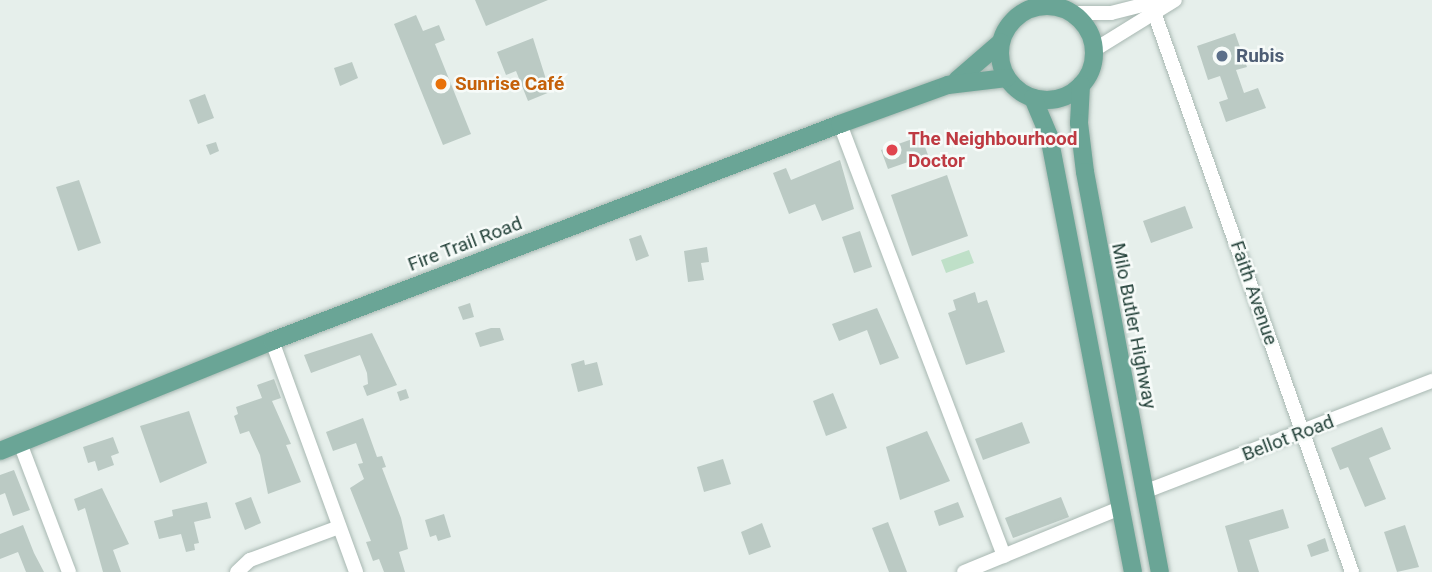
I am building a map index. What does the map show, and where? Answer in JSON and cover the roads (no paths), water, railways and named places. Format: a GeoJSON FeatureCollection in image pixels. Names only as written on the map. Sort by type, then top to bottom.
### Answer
{"type":"FeatureCollection","features":[{"type":"Feature","properties":{"kind":"main road"},"geometry":{"type":"LineString","coordinates":[[1015,0],[1014,19],[1001,42],[1001,64],[1007,78],[1033,98],[1049,136],[1133,572]]}},
{"type":"Feature","properties":{"kind":"main road"},"geometry":{"type":"LineString","coordinates":[[1014,19],[1037,7],[1063,7],[1089,33],[1094,50],[1091,69],[1081,85],[1059,99],[1033,98]]}},
{"type":"Feature","properties":{"kind":"main road","name":"Fire Trail Road"},"geometry":{"type":"LineString","coordinates":[[948,85],[1001,42]]}},
{"type":"Feature","properties":{"kind":"main road","name":"Fire Trail Road"},"geometry":{"type":"LineString","coordinates":[[0,451],[272,341],[840,124],[948,85],[1007,78]]}},
{"type":"Feature","properties":{"kind":"main road","name":"Milo Butler Highway"},"geometry":{"type":"LineString","coordinates":[[1081,85],[1079,123],[1087,184],[1160,572]]}},
{"type":"Feature","properties":{"kind":"street"},"geometry":{"type":"LineString","coordinates":[[1063,7],[1111,13],[1162,0]]}},
{"type":"Feature","properties":{"kind":"street"},"geometry":{"type":"LineString","coordinates":[[1094,50],[1155,15],[1175,0]]}},
{"type":"Feature","properties":{"kind":"street","name":"Faith Avenue"},"geometry":{"type":"LineString","coordinates":[[1155,15],[1352,572]]}},
{"type":"Feature","properties":{"kind":"street"},"geometry":{"type":"LineString","coordinates":[[840,124],[1003,556]]}},
{"type":"Feature","properties":{"kind":"street"},"geometry":{"type":"LineString","coordinates":[[272,341],[356,572]]}},
{"type":"Feature","properties":{"kind":"street","name":"Bellot Road"},"geometry":{"type":"LineString","coordinates":[[1144,492],[1432,381]]}},
{"type":"Feature","properties":{"kind":"street"},"geometry":{"type":"LineString","coordinates":[[20,443],[69,572]]}},
{"type":"Feature","properties":{"kind":"street"},"geometry":{"type":"LineString","coordinates":[[964,572],[1120,508]]}},
{"type":"Feature","properties":{"kind":"street"},"geometry":{"type":"LineString","coordinates":[[237,572],[250,560],[339,527]]}},
{"type":"Feature","properties":{"kind":"place","name":"Rubis"},"geometry":{"type":"Point","coordinates":[1222,56]}},
{"type":"Feature","properties":{"kind":"place","name":"Sunrise Café"},"geometry":{"type":"Point","coordinates":[441,84]}},
{"type":"Feature","properties":{"kind":"place","name":"The Neighbourhood Doctor"},"geometry":{"type":"Point","coordinates":[892,150]}}]}
